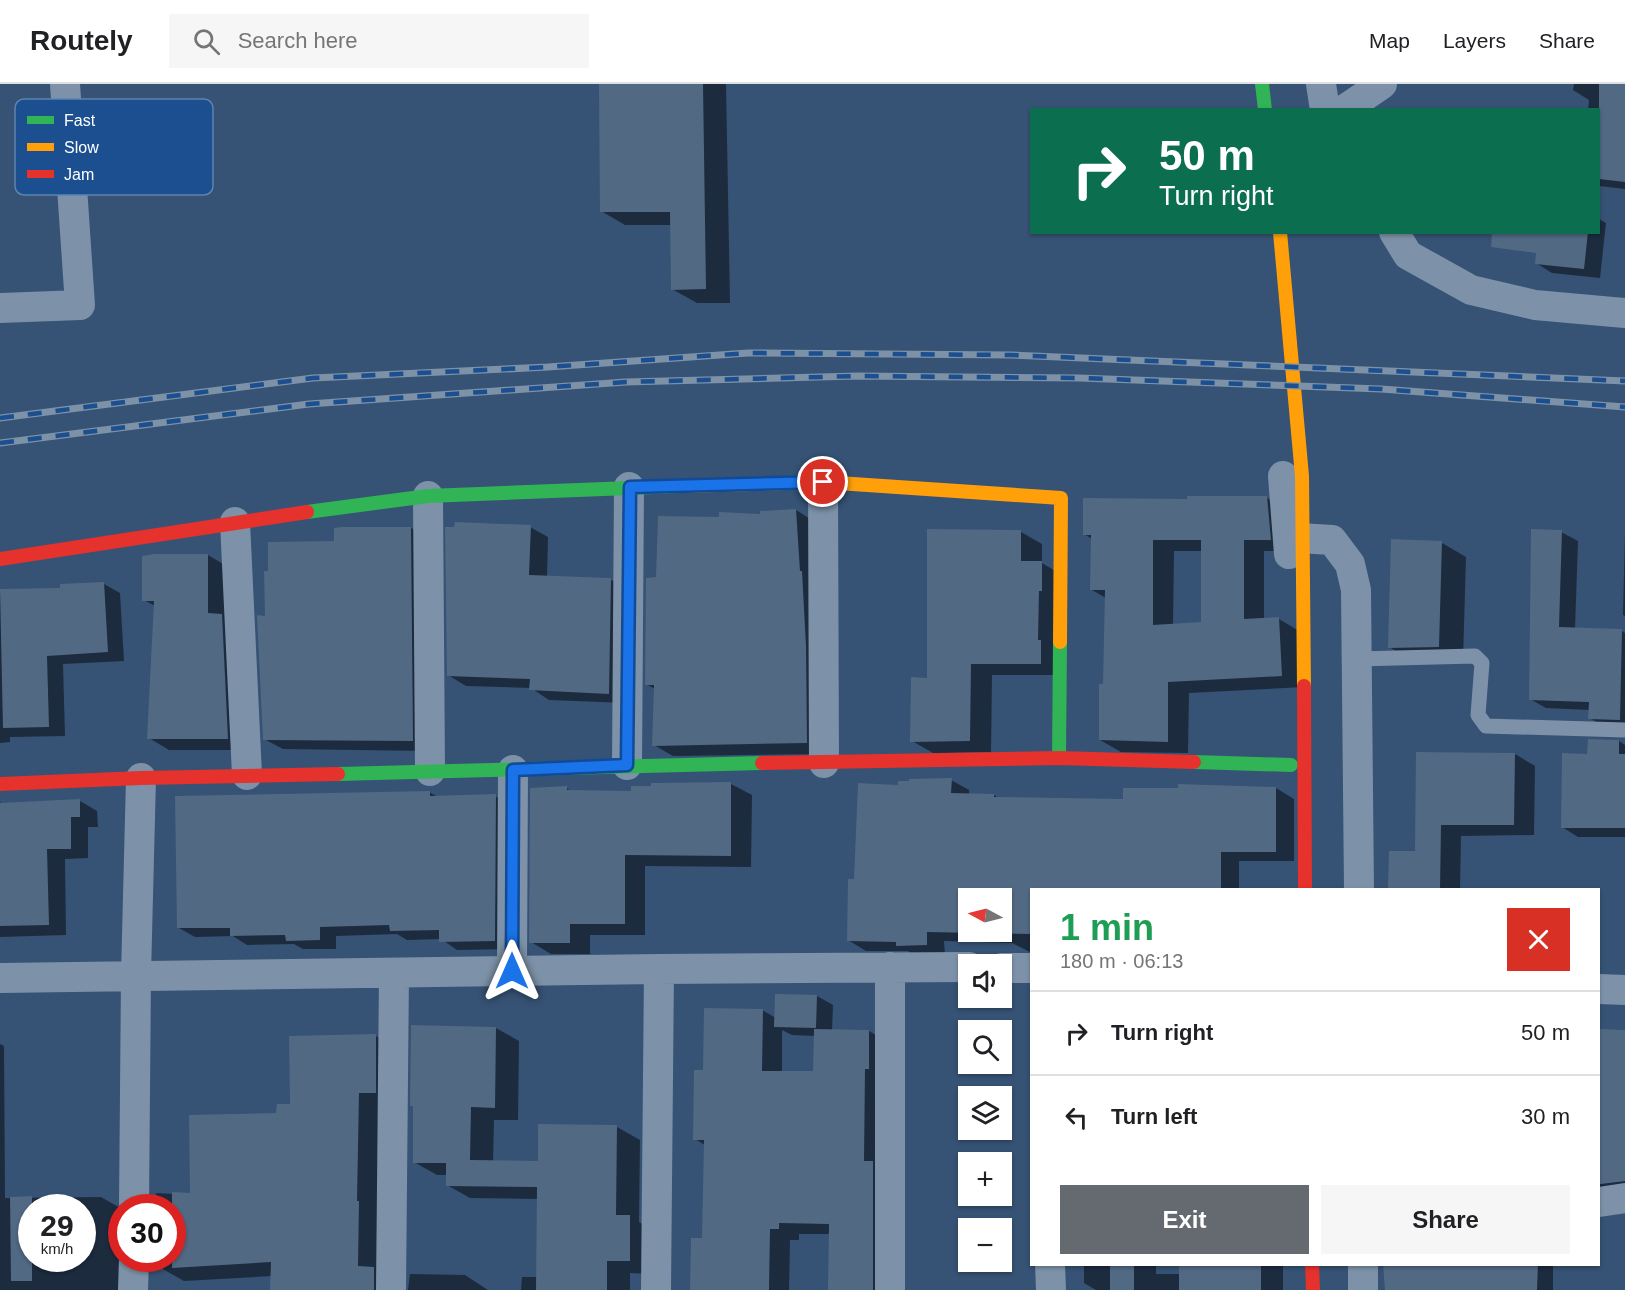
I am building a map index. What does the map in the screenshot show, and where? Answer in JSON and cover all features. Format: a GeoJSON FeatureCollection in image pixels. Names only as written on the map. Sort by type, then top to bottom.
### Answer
{"type":"FeatureCollection","features":[{"type":"Feature","properties":{"kind":"street"},"geometry":{"type":"LineString","coordinates":[[65,84],[66,99]]}},
{"type":"Feature","properties":{"kind":"street"},"geometry":{"type":"LineString","coordinates":[[1262,84],[1265,108]]}},
{"type":"Feature","properties":{"kind":"street"},"geometry":{"type":"LineString","coordinates":[[1321,84],[1325,108]]}},
{"type":"Feature","properties":{"kind":"street"},"geometry":{"type":"LineString","coordinates":[[1347,108],[1382,84]]}},
{"type":"Feature","properties":{"kind":"street"},"geometry":{"type":"LineString","coordinates":[[0,308],[80,305],[73,195]]}},
{"type":"Feature","properties":{"kind":"street"},"geometry":{"type":"LineString","coordinates":[[1280,234],[1302,476],[1305,888]]}},
{"type":"Feature","properties":{"kind":"street"},"geometry":{"type":"LineString","coordinates":[[1395,234],[1408,255],[1471,290],[1535,305],[1625,314]]}},
{"type":"Feature","properties":{"kind":"street"},"geometry":{"type":"LineString","coordinates":[[1283,476],[1289,554],[1292,888]]}},
{"type":"Feature","properties":{"kind":"street"},"geometry":{"type":"LineString","coordinates":[[823,482],[824,763]]}},
{"type":"Feature","properties":{"kind":"street"},"geometry":{"type":"LineString","coordinates":[[0,559],[235,522],[428,496],[630,487],[823,482],[1060,498],[1059,758]]}},
{"type":"Feature","properties":{"kind":"street"},"geometry":{"type":"LineString","coordinates":[[627,765],[630,487]]}},
{"type":"Feature","properties":{"kind":"street"},"geometry":{"type":"LineString","coordinates":[[428,496],[430,771]]}},
{"type":"Feature","properties":{"kind":"street"},"geometry":{"type":"LineString","coordinates":[[235,522],[247,775]]}},
{"type":"Feature","properties":{"kind":"street"},"geometry":{"type":"LineString","coordinates":[[1289,554],[1299,538],[1332,540],[1350,564],[1356,590],[1359,888]]}},
{"type":"Feature","properties":{"kind":"street"},"geometry":{"type":"LineString","coordinates":[[0,784],[627,765],[1059,758],[1291,765]]}},
{"type":"Feature","properties":{"kind":"street"},"geometry":{"type":"LineString","coordinates":[[512,971],[513,770]]}},
{"type":"Feature","properties":{"kind":"street"},"geometry":{"type":"LineString","coordinates":[[134,1194],[141,778]]}},
{"type":"Feature","properties":{"kind":"street"},"geometry":{"type":"LineString","coordinates":[[890,967],[890,1290]]}},
{"type":"Feature","properties":{"kind":"street"},"geometry":{"type":"LineString","coordinates":[[0,978],[958,967]]}},
{"type":"Feature","properties":{"kind":"street"},"geometry":{"type":"LineString","coordinates":[[1012,968],[1030,968]]}},
{"type":"Feature","properties":{"kind":"street"},"geometry":{"type":"LineString","coordinates":[[656,1290],[659,969]]}},
{"type":"Feature","properties":{"kind":"street"},"geometry":{"type":"LineString","coordinates":[[391,1290],[394,973]]}},
{"type":"Feature","properties":{"kind":"street"},"geometry":{"type":"LineString","coordinates":[[1600,989],[1625,990]]}},
{"type":"Feature","properties":{"kind":"street"},"geometry":{"type":"LineString","coordinates":[[1600,1202],[1625,1198]]}},
{"type":"Feature","properties":{"kind":"street"},"geometry":{"type":"LineString","coordinates":[[1050,1266],[1051,1290]]}},
{"type":"Feature","properties":{"kind":"street"},"geometry":{"type":"LineString","coordinates":[[1298,1266],[1298,1290]]}},
{"type":"Feature","properties":{"kind":"street"},"geometry":{"type":"LineString","coordinates":[[1312,1266],[1313,1290]]}},
{"type":"Feature","properties":{"kind":"street"},"geometry":{"type":"LineString","coordinates":[[1363,1266],[1363,1290]]}},
{"type":"Feature","properties":{"kind":"street"},"geometry":{"type":"LineString","coordinates":[[133,1290],[134,1272]]}},
{"type":"Feature","properties":{"kind":"lane"},"geometry":{"type":"LineString","coordinates":[[1357,659],[1475,656],[1482,663],[1478,715],[1486,726],[1625,730]]}},
{"type":"Feature","properties":{"kind":"building"},"geometry":{"type":"Polygon","coordinates":[[[599,84],[703,84],[706,289],[671,290],[670,212],[600,212],[599,84]]]}},
{"type":"Feature","properties":{"kind":"building"},"geometry":{"type":"Polygon","coordinates":[[[1599,84],[1625,84],[1625,182],[1600,179],[1599,84]]]}},
{"type":"Feature","properties":{"kind":"building"},"geometry":{"type":"Polygon","coordinates":[[[1492,234],[1588,234],[1584,269],[1535,264],[1536,253],[1491,247],[1492,234]]]}},
{"type":"Feature","properties":{"kind":"building"},"geometry":{"type":"Polygon","coordinates":[[[1187,496],[1267,496],[1271,540],[1244,540],[1244,619],[1279,617],[1282,676],[1168,682],[1168,742],[1099,740],[1099,684],[1103,684],[1105,590],[1090,590],[1091,535],[1083,535],[1083,498],[1187,499],[1187,496]],[[1153,540],[1153,625],[1201,622],[1201,540],[1153,540]]]}},
{"type":"Feature","properties":{"kind":"building"},"geometry":{"type":"Polygon","coordinates":[[[796,509],[806,646],[807,743],[652,746],[654,685],[645,685],[646,578],[656,577],[658,516],[719,517],[719,512],[760,514],[760,511],[796,509]]]}},
{"type":"Feature","properties":{"kind":"building"},"geometry":{"type":"Polygon","coordinates":[[[455,522],[531,525],[529,575],[611,578],[609,694],[529,690],[530,679],[447,676],[445,527],[454,527],[455,522]]]}},
{"type":"Feature","properties":{"kind":"building"},"geometry":{"type":"Polygon","coordinates":[[[411,527],[413,741],[263,740],[257,615],[265,616],[264,571],[268,571],[268,542],[334,541],[334,528],[411,527]]]}},
{"type":"Feature","properties":{"kind":"building"},"geometry":{"type":"Polygon","coordinates":[[[927,529],[1021,530],[1021,561],[1042,561],[1038,640],[1041,640],[1041,664],[971,664],[970,741],[910,742],[911,677],[927,678],[927,529]]]}},
{"type":"Feature","properties":{"kind":"building"},"geometry":{"type":"Polygon","coordinates":[[[1531,529],[1562,530],[1559,627],[1622,629],[1620,720],[1588,719],[1589,702],[1529,700],[1531,529]]]}},
{"type":"Feature","properties":{"kind":"building"},"geometry":{"type":"Polygon","coordinates":[[[1391,539],[1442,541],[1439,647],[1388,648],[1391,539]]]}},
{"type":"Feature","properties":{"kind":"building"},"geometry":{"type":"Polygon","coordinates":[[[208,554],[208,613],[222,614],[228,739],[147,739],[154,601],[142,601],[142,556],[208,554]]]}},
{"type":"Feature","properties":{"kind":"building"},"geometry":{"type":"Polygon","coordinates":[[[104,582],[108,652],[47,656],[49,727],[3,728],[0,589],[60,588],[60,584],[104,582]]]}},
{"type":"Feature","properties":{"kind":"building"},"geometry":{"type":"Polygon","coordinates":[[[1588,739],[1619,740],[1619,754],[1625,754],[1625,828],[1561,828],[1562,753],[1587,754],[1588,739]]]}},
{"type":"Feature","properties":{"kind":"building"},"geometry":{"type":"Polygon","coordinates":[[[1416,752],[1515,753],[1514,825],[1441,825],[1440,888],[1388,888],[1389,851],[1415,851],[1416,752]]]}},
{"type":"Feature","properties":{"kind":"building"},"geometry":{"type":"Polygon","coordinates":[[[952,778],[951,793],[994,794],[994,797],[1123,799],[1123,788],[1178,788],[1178,784],[1276,787],[1276,852],[1221,852],[1221,888],[1030,888],[1030,934],[1012,934],[1012,888],[958,888],[958,933],[927,932],[927,945],[896,946],[896,942],[847,941],[848,879],[854,879],[858,783],[898,785],[898,781],[952,778]]]}},
{"type":"Feature","properties":{"kind":"building"},"geometry":{"type":"Polygon","coordinates":[[[731,782],[731,856],[625,855],[625,924],[570,924],[570,943],[529,943],[530,788],[567,786],[567,790],[631,791],[631,786],[651,786],[651,783],[731,782]]]}},
{"type":"Feature","properties":{"kind":"building"},"geometry":{"type":"Polygon","coordinates":[[[430,791],[430,796],[496,794],[495,941],[439,942],[439,930],[390,931],[389,925],[320,927],[320,940],[286,941],[285,935],[230,936],[230,928],[177,928],[175,796],[430,791]]]}},
{"type":"Feature","properties":{"kind":"building"},"geometry":{"type":"Polygon","coordinates":[[[80,799],[80,817],[71,817],[71,849],[47,849],[49,925],[0,926],[0,803],[80,799]]]}},
{"type":"Feature","properties":{"kind":"building"},"geometry":{"type":"Polygon","coordinates":[[[775,994],[817,995],[816,1028],[774,1027],[775,994]]]}},
{"type":"Feature","properties":{"kind":"building"},"geometry":{"type":"Polygon","coordinates":[[[704,1008],[763,1009],[762,1071],[813,1071],[814,1029],[869,1030],[869,1069],[865,1069],[864,1161],[873,1161],[873,1290],[828,1290],[829,1224],[779,1223],[779,1229],[770,1229],[769,1290],[690,1290],[691,1238],[702,1238],[704,1140],[693,1140],[694,1070],[703,1070],[704,1008]]]}},
{"type":"Feature","properties":{"kind":"building"},"geometry":{"type":"Polygon","coordinates":[[[411,1025],[496,1027],[495,1108],[471,1107],[470,1160],[538,1161],[538,1124],[617,1125],[616,1215],[630,1215],[630,1261],[607,1261],[607,1290],[536,1290],[537,1187],[446,1186],[446,1163],[413,1163],[413,1106],[410,1106],[411,1025]]]}},
{"type":"Feature","properties":{"kind":"building"},"geometry":{"type":"Polygon","coordinates":[[[1600,1029],[1625,1030],[1625,1181],[1601,1184],[1600,1029]]]}},
{"type":"Feature","properties":{"kind":"building"},"geometry":{"type":"Polygon","coordinates":[[[376,1034],[376,1093],[359,1093],[357,1201],[359,1201],[358,1266],[374,1267],[374,1290],[270,1290],[271,1262],[186,1267],[186,1194],[172,1194],[172,1192],[190,1193],[189,1115],[276,1113],[277,1104],[290,1104],[289,1036],[376,1034]]]}},
{"type":"Feature","properties":{"kind":"building"},"geometry":{"type":"Polygon","coordinates":[[[10,1197],[18,1197],[18,1272],[32,1272],[32,1281],[11,1281],[10,1197]]]}},
{"type":"Feature","properties":{"kind":"building"},"geometry":{"type":"Polygon","coordinates":[[[1110,1266],[1134,1266],[1134,1290],[1110,1290],[1110,1266]]]}},
{"type":"Feature","properties":{"kind":"building"},"geometry":{"type":"Polygon","coordinates":[[[1179,1266],[1261,1266],[1261,1290],[1179,1290],[1179,1266]]]}},
{"type":"Feature","properties":{"kind":"building"},"geometry":{"type":"Polygon","coordinates":[[[1383,1266],[1538,1266],[1537,1290],[1385,1290],[1383,1266]]]}},
{"type":"Feature","properties":{"kind":"railway"},"geometry":{"type":"LineString","coordinates":[[0,418],[313,378],[548,367],[748,353],[1011,355],[1625,381]]}},
{"type":"Feature","properties":{"kind":"railway"},"geometry":{"type":"LineString","coordinates":[[0,443],[309,404],[626,382],[857,376],[1079,378],[1381,389],[1625,407]]}},
{"type":"Feature","properties":{"kind":"traffic: fast"},"geometry":{"type":"LineString","coordinates":[[1262,84],[1265,108]]}},
{"type":"Feature","properties":{"kind":"traffic: fast"},"geometry":{"type":"LineString","coordinates":[[307,512],[428,496],[681,486]]}},
{"type":"Feature","properties":{"kind":"traffic: fast"},"geometry":{"type":"LineString","coordinates":[[1059,758],[1060,642]]}},
{"type":"Feature","properties":{"kind":"traffic: fast"},"geometry":{"type":"LineString","coordinates":[[1194,762],[1291,765]]}},
{"type":"Feature","properties":{"kind":"traffic: fast"},"geometry":{"type":"LineString","coordinates":[[338,774],[762,763]]}},
{"type":"Feature","properties":{"kind":"traffic: slow"},"geometry":{"type":"LineString","coordinates":[[1280,234],[1302,476],[1304,686]]}},
{"type":"Feature","properties":{"kind":"traffic: slow"},"geometry":{"type":"LineString","coordinates":[[681,486],[823,482],[1061,498],[1060,642]]}},
{"type":"Feature","properties":{"kind":"traffic: jam"},"geometry":{"type":"LineString","coordinates":[[0,559],[307,512]]}},
{"type":"Feature","properties":{"kind":"traffic: jam"},"geometry":{"type":"LineString","coordinates":[[1304,686],[1305,888]]}},
{"type":"Feature","properties":{"kind":"traffic: jam"},"geometry":{"type":"LineString","coordinates":[[762,763],[1059,758],[1194,762]]}},
{"type":"Feature","properties":{"kind":"traffic: jam"},"geometry":{"type":"LineString","coordinates":[[0,784],[141,778],[338,774]]}},
{"type":"Feature","properties":{"kind":"traffic: jam"},"geometry":{"type":"LineString","coordinates":[[1312,1266],[1313,1290]]}},
{"type":"Feature","properties":{"kind":"route"},"geometry":{"type":"LineString","coordinates":[[512,971],[513,770],[627,765],[630,487],[823,482]]}}]}
